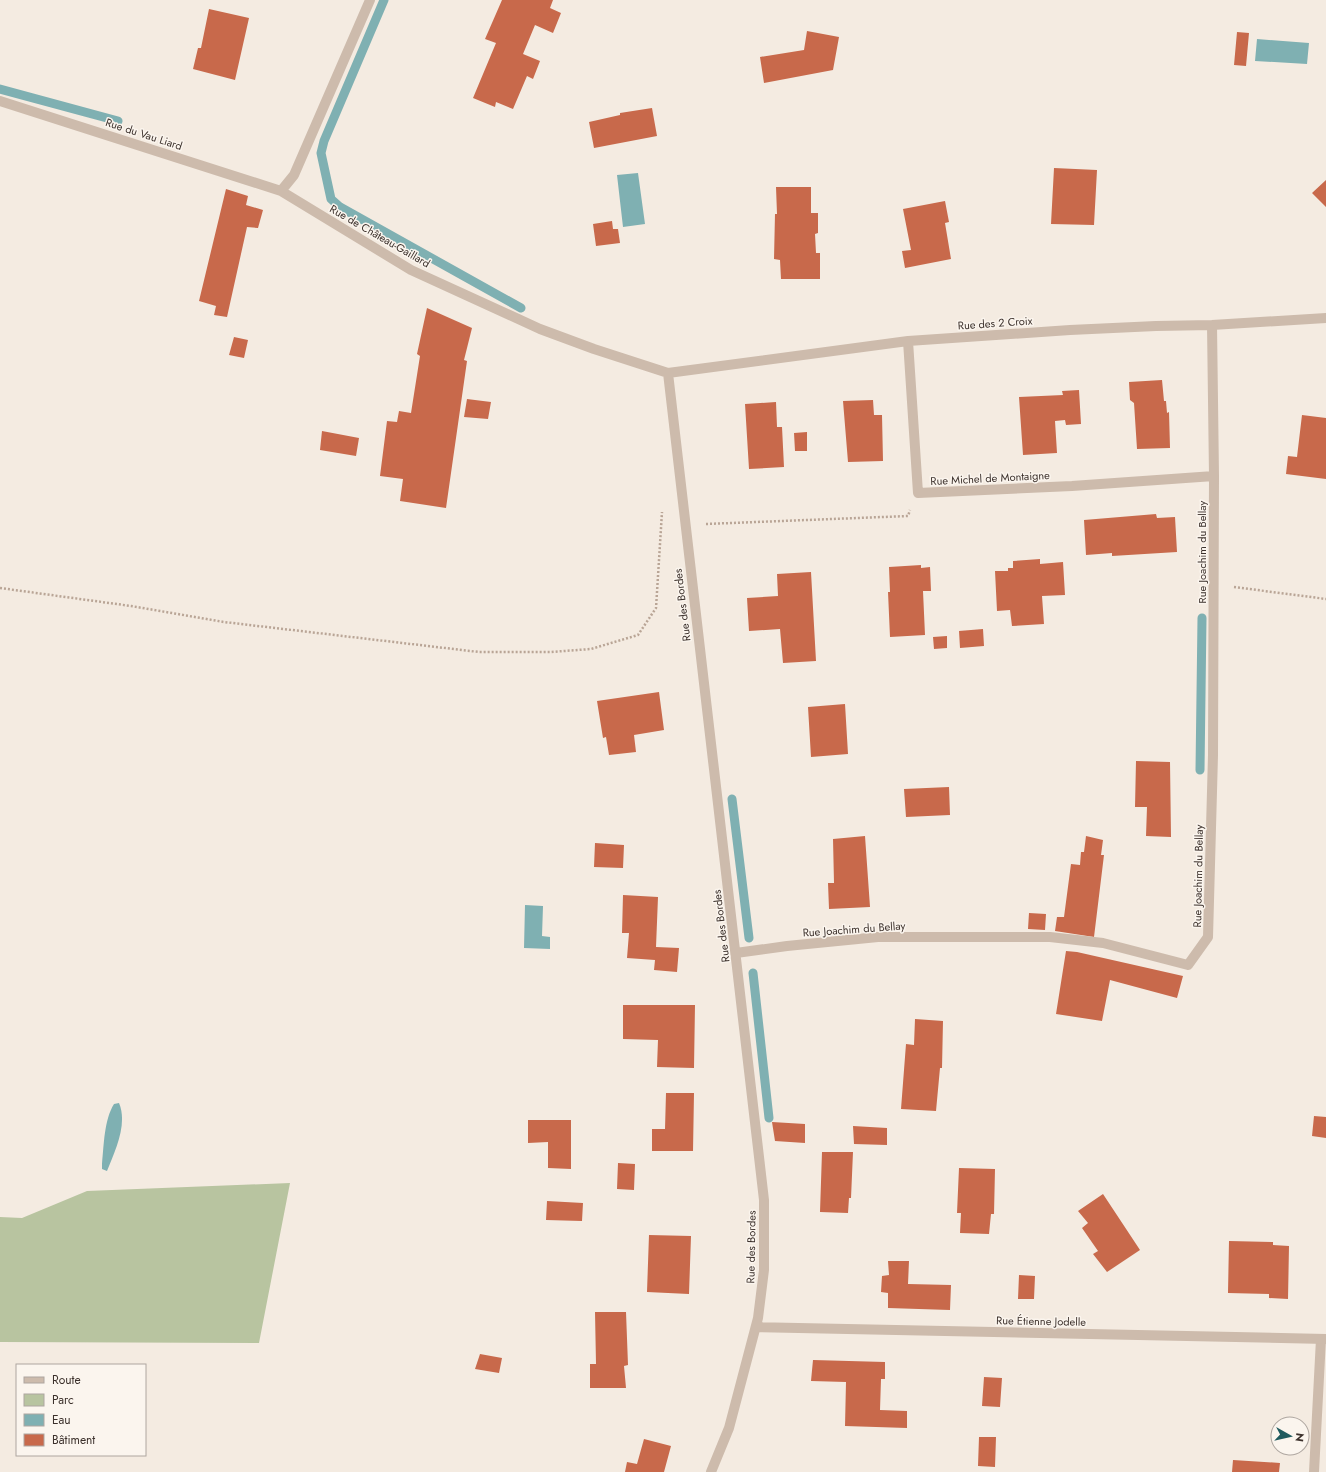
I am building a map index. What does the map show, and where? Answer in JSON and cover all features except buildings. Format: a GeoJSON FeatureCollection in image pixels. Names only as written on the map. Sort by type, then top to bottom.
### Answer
{"type":"FeatureCollection","features":[{"type":"Feature","properties":{"kind":"street"},"geometry":{"type":"LineString","coordinates":[[281,191],[294,175],[370,0]]}},
{"type":"Feature","properties":{"kind":"street","name":"Rue du Vau Liard"},"geometry":{"type":"LineString","coordinates":[[0,101],[281,191]]}},
{"type":"Feature","properties":{"kind":"street","name":"Rue de Château-Gaillard"},"geometry":{"type":"LineString","coordinates":[[281,191],[411,270],[540,329],[594,349],[668,373]]}},
{"type":"Feature","properties":{"kind":"street","name":"Rue des 2 Croix"},"geometry":{"type":"LineString","coordinates":[[668,373],[908,341],[1156,326],[1212,325],[1326,318]]}},
{"type":"Feature","properties":{"kind":"street","name":"Rue Joachim du Bellay"},"geometry":{"type":"LineString","coordinates":[[736,953],[787,946],[878,937],[1050,937],[1103,943],[1188,965],[1208,936],[1213,755],[1214,476],[1212,325]]}},
{"type":"Feature","properties":{"kind":"street","name":"Rue Michel de Montaigne"},"geometry":{"type":"LineString","coordinates":[[908,341],[918,493],[1072,486],[1214,476]]}},
{"type":"Feature","properties":{"kind":"street","name":"Rue des Bordes"},"geometry":{"type":"LineString","coordinates":[[668,373],[764,1200],[764,1270],[762,1296],[756,1327],[728,1428],[711,1472]]}},
{"type":"Feature","properties":{"kind":"street","name":"Rue Étienne Jodelle"},"geometry":{"type":"LineString","coordinates":[[756,1327],[1324,1339]]}},
{"type":"Feature","properties":{"kind":"street"},"geometry":{"type":"LineString","coordinates":[[1314,1472],[1324,1339]]}},
{"type":"Feature","properties":{"kind":"path"},"geometry":{"type":"LineString","coordinates":[[685,524],[908,516],[918,493]]}},
{"type":"Feature","properties":{"kind":"path"},"geometry":{"type":"LineString","coordinates":[[0,588],[131,606],[224,622],[479,652],[551,652],[591,649],[638,635],[656,608],[663,507]]}},
{"type":"Feature","properties":{"kind":"path"},"geometry":{"type":"LineString","coordinates":[[1214,584],[1326,599]]}},
{"type":"Feature","properties":{"kind":"green space"},"geometry":{"type":"Polygon","coordinates":[[[290,1183],[259,1343],[0,1342],[0,1217],[22,1218],[87,1191],[290,1183]]]}},
{"type":"Feature","properties":{"kind":"water"},"geometry":{"type":"Polygon","coordinates":[[[1257,39],[1309,43],[1307,64],[1255,61],[1257,39]]]}},
{"type":"Feature","properties":{"kind":"water"},"geometry":{"type":"Polygon","coordinates":[[[638,173],[645,224],[623,227],[617,175],[638,173]]]}},
{"type":"Feature","properties":{"kind":"water"},"geometry":{"type":"Polygon","coordinates":[[[525,905],[543,906],[542,936],[550,937],[550,949],[524,948],[525,905]]]}},
{"type":"Feature","properties":{"kind":"water"},"geometry":{"type":"Polygon","coordinates":[[[119,1103],[122,1120],[121,1128],[117,1146],[107,1171],[102,1169],[106,1125],[114,1104],[119,1103]]]}},
{"type":"Feature","properties":{"kind":"waterway"},"geometry":{"type":"LineString","coordinates":[[384,0],[324,141],[321,153],[331,199],[340,207],[521,308]]}},
{"type":"Feature","properties":{"kind":"waterway"},"geometry":{"type":"LineString","coordinates":[[0,89],[118,121]]}},
{"type":"Feature","properties":{"kind":"waterway"},"geometry":{"type":"LineString","coordinates":[[1200,770],[1202,618]]}},
{"type":"Feature","properties":{"kind":"waterway"},"geometry":{"type":"LineString","coordinates":[[732,799],[749,938]]}},
{"type":"Feature","properties":{"kind":"waterway"},"geometry":{"type":"LineString","coordinates":[[753,973],[769,1118]]}}]}
